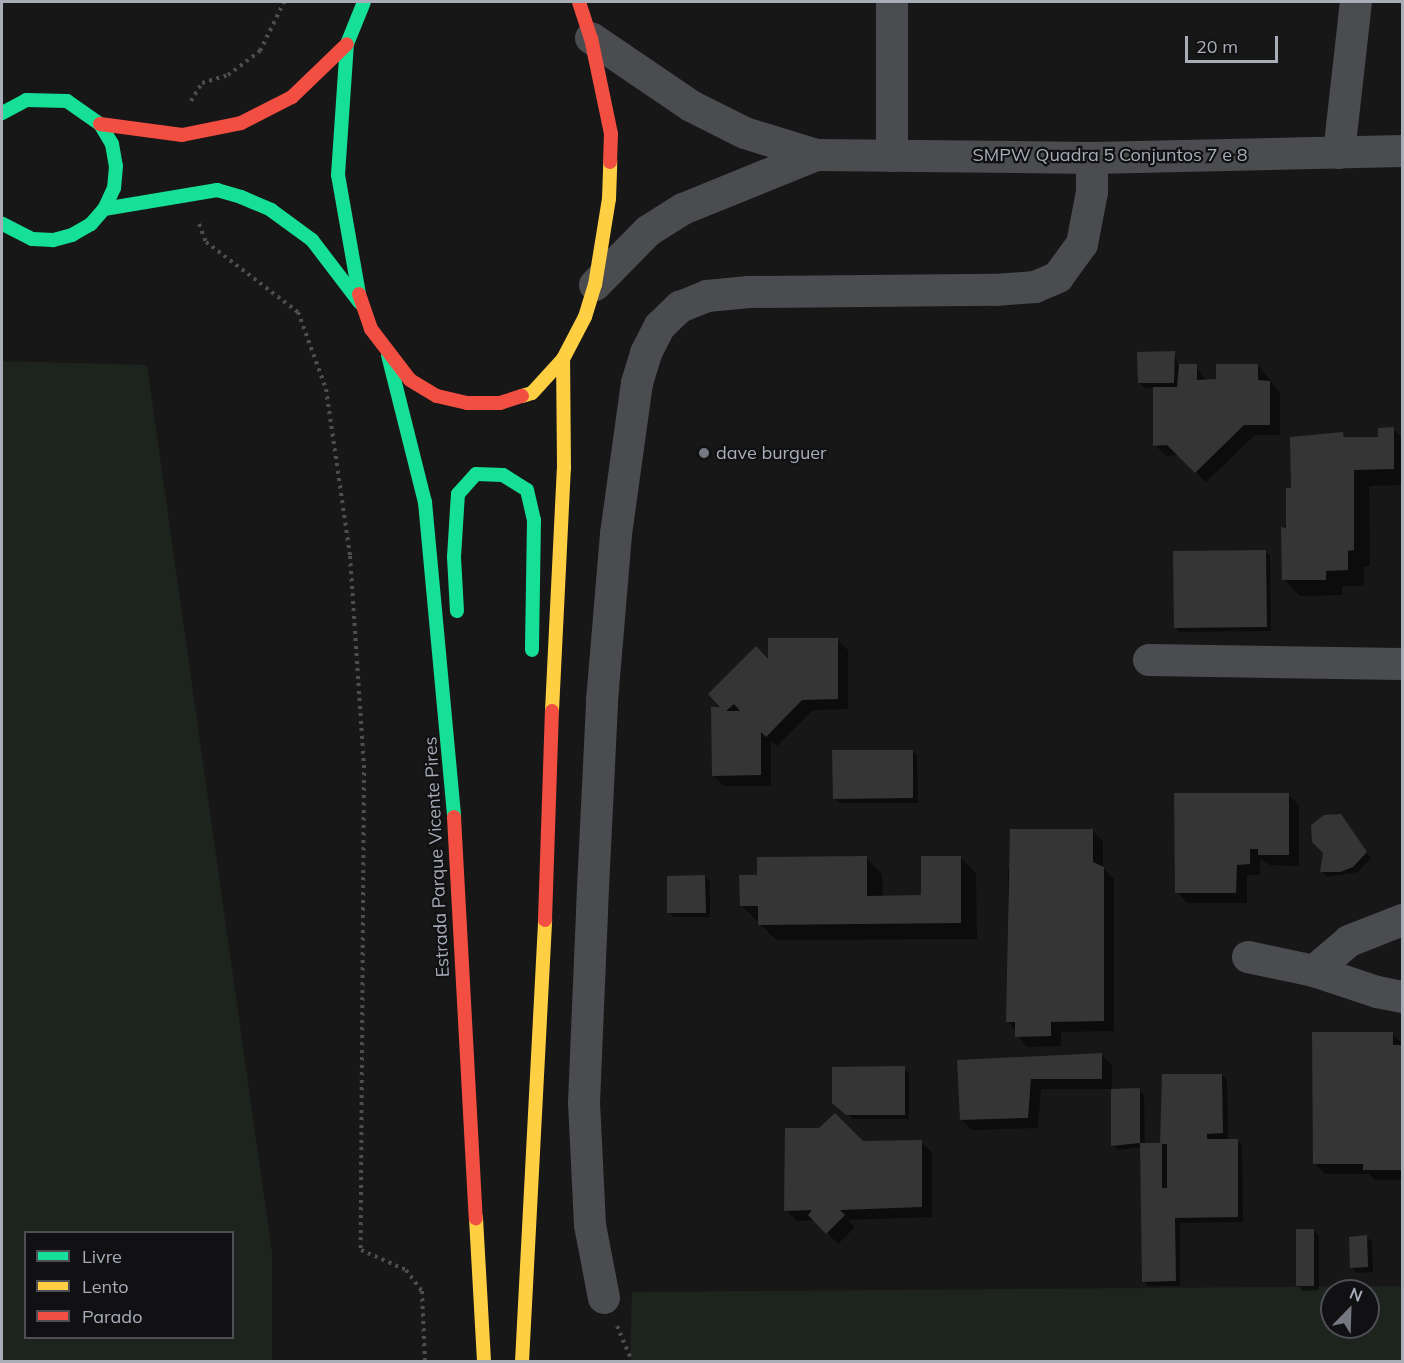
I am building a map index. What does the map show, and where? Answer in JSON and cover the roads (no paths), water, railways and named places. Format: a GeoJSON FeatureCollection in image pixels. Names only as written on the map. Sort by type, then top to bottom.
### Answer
{"type":"FeatureCollection","features":[{"type":"Feature","properties":{"kind":"main road"},"geometry":{"type":"LineString","coordinates":[[363,2],[347,44],[338,175],[360,303],[371,329],[388,355],[410,380],[437,396],[467,403],[500,403],[532,393],[563,359],[585,317],[595,285],[609,199],[611,134],[591,38],[579,2]]}},
{"type":"Feature","properties":{"kind":"main road"},"geometry":{"type":"LineString","coordinates":[[100,124],[182,135],[241,123],[292,97],[347,44]]}},
{"type":"Feature","properties":{"kind":"main road"},"geometry":{"type":"LineString","coordinates":[[2,113],[26,100],[46,98],[85,110],[100,124],[112,144],[116,166],[114,188],[104,209],[91,224],[53,240],[32,239],[2,224]]}},
{"type":"Feature","properties":{"kind":"main road"},"geometry":{"type":"LineString","coordinates":[[104,209],[218,190],[271,210],[312,240],[360,303]]}},
{"type":"Feature","properties":{"kind":"main road","name":"Estrada Parque Vicente Pires"},"geometry":{"type":"LineString","coordinates":[[388,355],[425,502],[450,749],[484,1362]]}},
{"type":"Feature","properties":{"kind":"main road"},"geometry":{"type":"LineString","coordinates":[[522,1362],[543,993],[547,800],[564,468],[563,359]]}},
{"type":"Feature","properties":{"kind":"main road"},"geometry":{"type":"LineString","coordinates":[[458,623],[454,557],[458,494],[476,474],[503,475],[527,490],[534,520],[531,669]]}},
{"type":"Feature","properties":{"kind":"main road"},"geometry":{"type":"LineString","coordinates":[[450,749],[459,692]]}},
{"type":"Feature","properties":{"kind":"main road"},"geometry":{"type":"LineString","coordinates":[[535,781],[547,800]]}},
{"type":"Feature","properties":{"kind":"street"},"geometry":{"type":"LineString","coordinates":[[892,2],[892,156]]}},
{"type":"Feature","properties":{"kind":"street"},"geometry":{"type":"LineString","coordinates":[[1339,153],[1356,2]]}},
{"type":"Feature","properties":{"kind":"street","name":"SMPW Quadra 5 Conjuntos 7 e 8"},"geometry":{"type":"LineString","coordinates":[[591,38],[691,106],[745,133],[816,155],[1092,158],[1402,151]]}},
{"type":"Feature","properties":{"kind":"street","name":"SMPW Quadra 5 Conjuntos 7 e 8"},"geometry":{"type":"LineString","coordinates":[[595,285],[648,231],[683,209],[816,155]]}},
{"type":"Feature","properties":{"kind":"street"},"geometry":{"type":"LineString","coordinates":[[604,1298],[590,1225],[584,1103],[593,876],[602,701],[616,534],[637,383],[646,353],[660,326],[680,307],[707,296],[750,292],[995,290],[1035,287],[1058,277],[1082,244],[1092,192],[1092,158]]}},
{"type":"Feature","properties":{"kind":"street"},"geometry":{"type":"LineString","coordinates":[[1149,660],[1402,664]]}},
{"type":"Feature","properties":{"kind":"street"},"geometry":{"type":"LineString","coordinates":[[1314,971],[1349,941],[1402,920]]}},
{"type":"Feature","properties":{"kind":"street"},"geometry":{"type":"LineString","coordinates":[[1248,957],[1314,971],[1377,992],[1402,997]]}},
{"type":"Feature","properties":{"kind":"place","name":"dave burguer"},"geometry":{"type":"Point","coordinates":[704,453]}}]}
